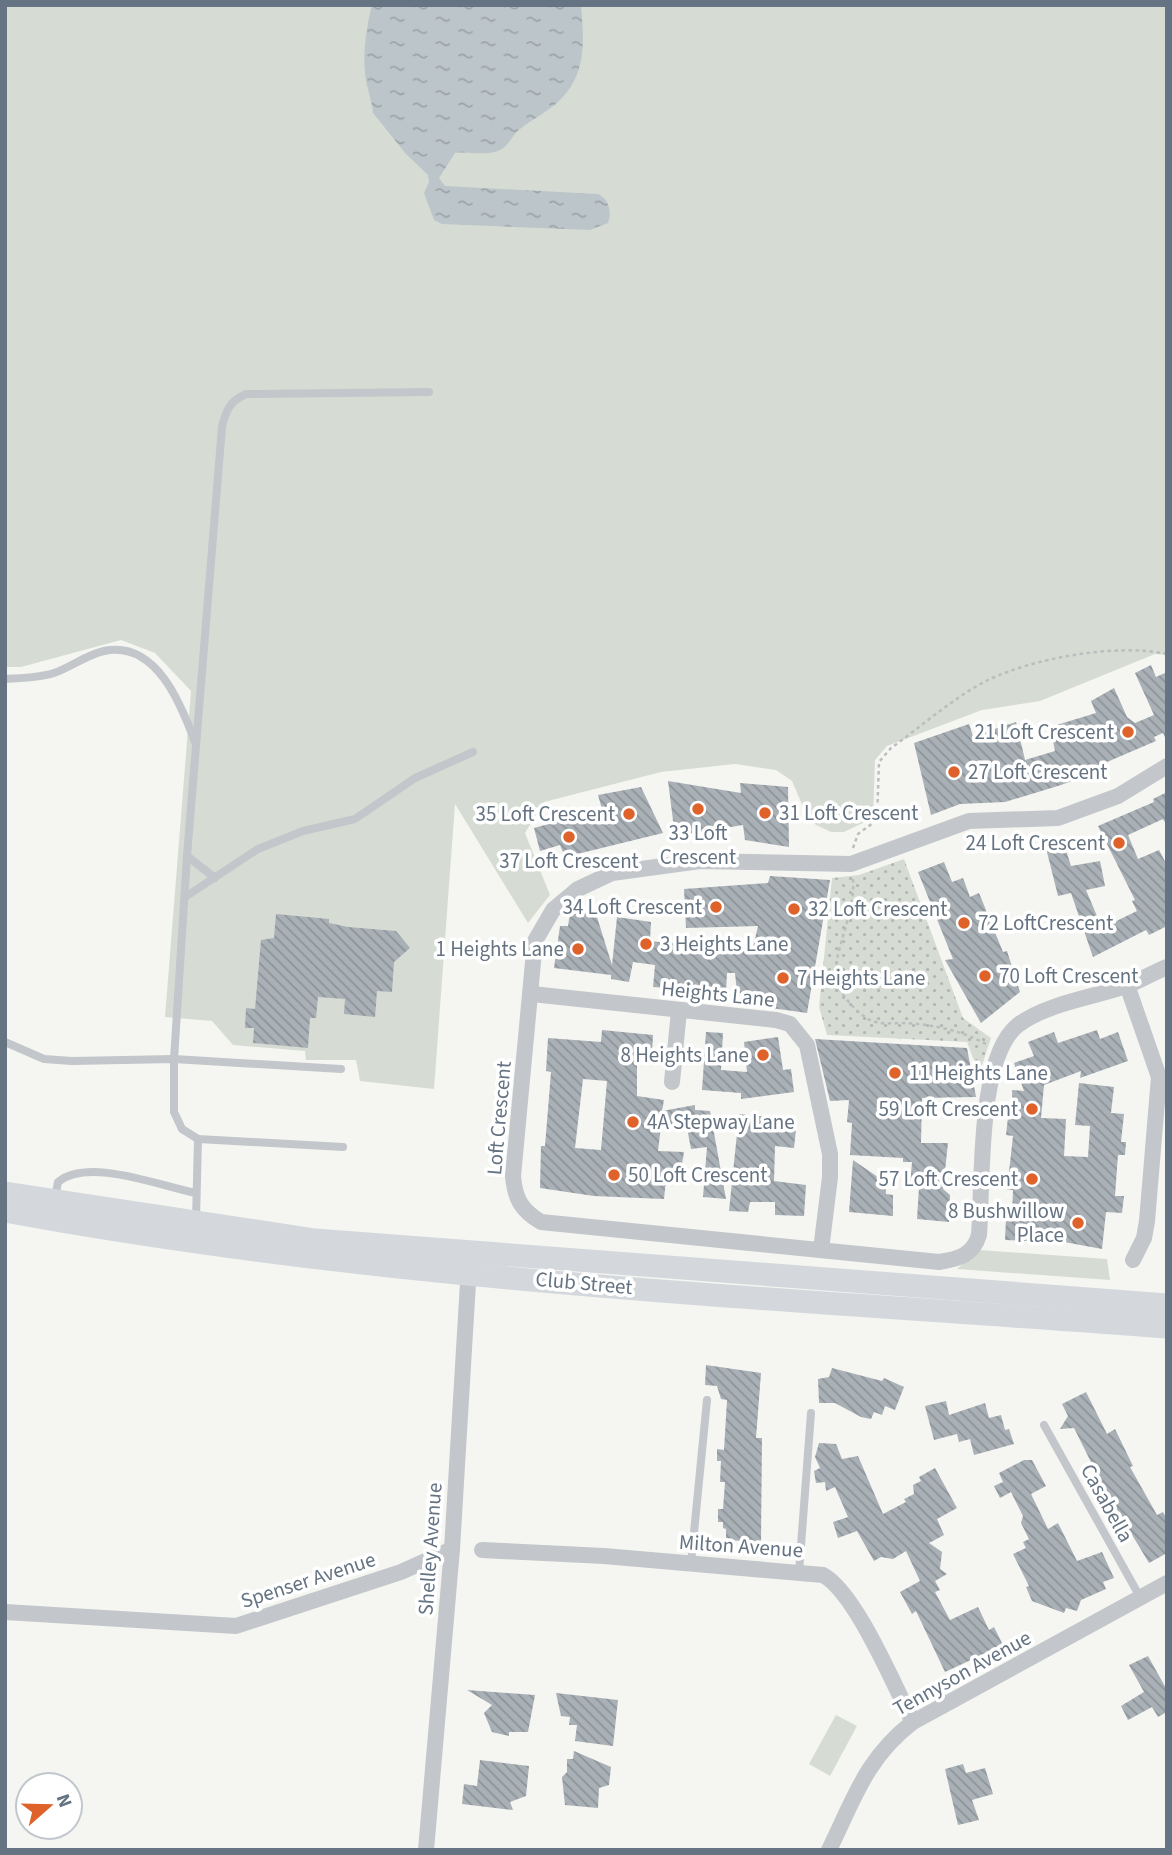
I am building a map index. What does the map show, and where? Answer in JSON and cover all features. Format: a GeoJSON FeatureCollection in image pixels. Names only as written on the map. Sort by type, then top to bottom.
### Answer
{"type":"FeatureCollection","features":[{"type":"Feature","properties":{"kind":"main road","name":"Club Street"},"geometry":{"type":"LineString","coordinates":[[5,1193],[55,1201],[195,1233]]}},
{"type":"Feature","properties":{"kind":"main road","name":"Club Street"},"geometry":{"type":"LineString","coordinates":[[5,1211],[470,1262],[1167,1327]]}},
{"type":"Feature","properties":{"kind":"main road","name":"Club Street"},"geometry":{"type":"LineString","coordinates":[[470,1262],[1167,1305]]}},
{"type":"Feature","properties":{"kind":"street","name":"Loft Crescent"},"geometry":{"type":"LineString","coordinates":[[1167,766],[1118,796],[1058,818],[969,821],[851,864],[700,862],[612,873],[579,889],[553,910],[535,941],[513,1176],[514,1195],[524,1212],[541,1222],[939,1262],[968,1254],[976,1246],[979,1235],[990,1079],[1003,1042],[1019,1025],[1041,1013],[1127,985],[1167,967]]}},
{"type":"Feature","properties":{"kind":"street"},"geometry":{"type":"LineString","coordinates":[[1127,985],[1159,1077],[1147,1221],[1144,1238],[1133,1260]]}},
{"type":"Feature","properties":{"kind":"street","name":"Heights Lane"},"geometry":{"type":"LineString","coordinates":[[532,994],[776,1020],[790,1024],[802,1035],[807,1045],[830,1154],[830,1177],[821,1251]]}},
{"type":"Feature","properties":{"kind":"street"},"geometry":{"type":"LineString","coordinates":[[672,1082],[679,1011]]}},
{"type":"Feature","properties":{"kind":"street","name":"Shelley Avenue"},"geometry":{"type":"LineString","coordinates":[[426,1850],[452,1549],[470,1262]]}},
{"type":"Feature","properties":{"kind":"street","name":"Spenser Avenue"},"geometry":{"type":"LineString","coordinates":[[5,1612],[236,1626],[401,1572],[452,1549]]}},
{"type":"Feature","properties":{"kind":"street","name":"Milton Avenue"},"geometry":{"type":"LineString","coordinates":[[482,1550],[691,1563],[823,1575],[845,1595],[913,1722]]}},
{"type":"Feature","properties":{"kind":"street","name":"Tennyson Avenue"},"geometry":{"type":"LineString","coordinates":[[829,1850],[878,1753],[913,1722],[1167,1583]]}},
{"type":"Feature","properties":{"kind":"lane"},"geometry":{"type":"LineString","coordinates":[[343,1147],[198,1139],[182,1129],[174,1112],[174,1059],[187,856],[226,410],[234,400],[246,394],[429,392]]}},
{"type":"Feature","properties":{"kind":"lane"},"geometry":{"type":"LineString","coordinates":[[5,679],[50,675],[104,651],[118,649],[136,654],[171,686],[196,745]]}},
{"type":"Feature","properties":{"kind":"lane"},"geometry":{"type":"LineString","coordinates":[[185,897],[247,856],[276,841],[362,815],[415,778],[473,752]]}},
{"type":"Feature","properties":{"kind":"lane"},"geometry":{"type":"LineString","coordinates":[[187,856],[215,878]]}},
{"type":"Feature","properties":{"kind":"lane"},"geometry":{"type":"LineString","coordinates":[[5,1042],[44,1059],[174,1059],[341,1069]]}},
{"type":"Feature","properties":{"kind":"lane"},"geometry":{"type":"LineString","coordinates":[[195,1233],[198,1139]]}},
{"type":"Feature","properties":{"kind":"lane"},"geometry":{"type":"LineString","coordinates":[[55,1201],[58,1182],[75,1172],[104,1172],[196,1194]]}},
{"type":"Feature","properties":{"kind":"lane"},"geometry":{"type":"LineString","coordinates":[[691,1563],[707,1400]]}},
{"type":"Feature","properties":{"kind":"lane"},"geometry":{"type":"LineString","coordinates":[[799,1572],[811,1413]]}},
{"type":"Feature","properties":{"kind":"lane","name":"Casabella"},"geometry":{"type":"LineString","coordinates":[[1044,1425],[1140,1597]]}},
{"type":"Feature","properties":{"kind":"shaded area"},"geometry":{"type":"Polygon","coordinates":[[[5,5],[1167,5],[1167,655],[1155,654],[1040,701],[982,710],[887,746],[875,760],[873,818],[844,832],[831,832],[816,825],[807,816],[792,781],[776,770],[735,764],[661,772],[544,802],[525,833],[550,895],[528,923],[455,804],[434,1089],[360,1081],[356,1060],[306,1060],[305,1051],[233,1045],[212,1021],[165,1017],[191,691],[155,653],[121,640],[21,667],[5,667],[5,5]]]}},
{"type":"Feature","properties":{"kind":"shaded area"},"geometry":{"type":"Polygon","coordinates":[[[904,859],[963,1018],[991,1038],[979,1074],[967,1042],[827,1035],[819,1007],[832,878],[859,875],[904,859]]]}},
{"type":"Feature","properties":{"kind":"shaded area"},"geometry":{"type":"Polygon","coordinates":[[[979,1250],[1107,1259],[1110,1280],[957,1269],[979,1250]]]}},
{"type":"Feature","properties":{"kind":"shaded area"},"geometry":{"type":"Polygon","coordinates":[[[836,1715],[857,1726],[830,1776],[809,1764],[836,1715]]]}},
{"type":"Feature","properties":{"kind":"water"},"geometry":{"type":"Polygon","coordinates":[[[376,5],[581,5],[582,56],[575,80],[568,91],[555,105],[520,129],[502,149],[487,153],[455,153],[439,178],[445,186],[598,194],[609,206],[608,223],[590,230],[442,224],[434,220],[424,193],[429,182],[428,175],[406,154],[373,113],[366,80],[365,53],[371,8],[376,5]]]}},
{"type":"Feature","properties":{"kind":"building"},"geometry":{"type":"Polygon","coordinates":[[[1151,665],[1156,677],[1167,672],[1167,742],[1163,733],[1154,737],[1156,741],[1100,765],[1101,770],[1061,785],[1005,802],[960,804],[931,815],[914,743],[969,724],[973,736],[1016,722],[1025,760],[1055,751],[1050,727],[1096,713],[1091,701],[1114,688],[1127,717],[1135,723],[1154,715],[1135,673],[1151,665]]]}},
{"type":"Feature","properties":{"kind":"building"},"geometry":{"type":"Polygon","coordinates":[[[668,781],[741,793],[740,783],[788,787],[789,847],[745,840],[743,825],[675,836],[668,781]]]}},
{"type":"Feature","properties":{"kind":"building"},"geometry":{"type":"Polygon","coordinates":[[[641,787],[663,833],[565,857],[560,845],[540,851],[534,828],[602,809],[598,795],[641,787]]]}},
{"type":"Feature","properties":{"kind":"building"},"geometry":{"type":"Polygon","coordinates":[[[1167,792],[1167,826],[1163,819],[1128,835],[1138,859],[1159,850],[1167,865],[1167,926],[1149,935],[1146,930],[1093,957],[1071,893],[1058,896],[1046,848],[1064,844],[1071,866],[1100,861],[1105,886],[1086,890],[1102,928],[1137,911],[1132,901],[1135,900],[1098,826],[1154,802],[1153,799],[1167,792]]]}},
{"type":"Feature","properties":{"kind":"building"},"geometry":{"type":"Polygon","coordinates":[[[944,862],[952,882],[963,878],[970,897],[979,893],[1003,952],[1007,951],[1020,992],[981,1023],[945,960],[953,959],[918,872],[944,862]]]}},
{"type":"Feature","properties":{"kind":"building"},"geometry":{"type":"Polygon","coordinates":[[[770,876],[830,880],[807,1013],[749,1005],[751,994],[737,993],[735,973],[727,973],[726,992],[653,987],[655,965],[633,962],[629,982],[611,979],[611,975],[554,968],[560,926],[568,926],[570,913],[596,914],[612,965],[617,917],[651,922],[650,941],[752,952],[758,926],[686,928],[684,889],[768,883],[770,876]]]}},
{"type":"Feature","properties":{"kind":"building"},"geometry":{"type":"Polygon","coordinates":[[[276,914],[329,919],[329,923],[348,927],[396,931],[410,948],[394,962],[392,992],[377,991],[375,1017],[344,1014],[345,999],[318,997],[316,1018],[310,1018],[308,1048],[253,1043],[254,1028],[245,1028],[246,1008],[255,1009],[261,940],[274,938],[276,914]]]}},
{"type":"Feature","properties":{"kind":"building"},"geometry":{"type":"Polygon","coordinates":[[[602,1030],[653,1035],[652,1055],[637,1055],[637,1096],[664,1100],[662,1111],[695,1105],[695,1110],[710,1111],[726,1199],[703,1197],[707,1147],[691,1149],[687,1128],[661,1126],[658,1151],[684,1152],[681,1170],[667,1169],[664,1199],[594,1196],[540,1188],[541,1146],[545,1146],[551,1072],[546,1071],[548,1038],[601,1042],[602,1030]],[[583,1079],[575,1148],[601,1150],[607,1081],[583,1079]]]}},
{"type":"Feature","properties":{"kind":"building"},"geometry":{"type":"Polygon","coordinates":[[[1097,1030],[1100,1039],[1118,1032],[1128,1061],[1080,1078],[1081,1071],[1044,1085],[1041,1118],[1066,1119],[1064,1156],[1088,1157],[1090,1126],[1075,1125],[1079,1083],[1114,1087],[1111,1113],[1124,1114],[1121,1142],[1126,1142],[1125,1155],[1118,1155],[1115,1196],[1124,1196],[1122,1213],[1106,1212],[1102,1249],[1048,1239],[1047,1242],[1005,1240],[1006,1218],[1012,1218],[1013,1190],[1007,1190],[1013,1136],[1006,1135],[1008,1117],[1013,1116],[1012,1090],[1024,1091],[1014,1063],[1034,1056],[1028,1042],[1054,1032],[1058,1043],[1097,1030]]]}},
{"type":"Feature","properties":{"kind":"building"},"geometry":{"type":"Polygon","coordinates":[[[706,1032],[723,1033],[721,1070],[747,1072],[744,1042],[778,1037],[783,1070],[791,1069],[794,1092],[741,1099],[741,1093],[702,1090],[706,1032]]]}},
{"type":"Feature","properties":{"kind":"building"},"geometry":{"type":"Polygon","coordinates":[[[815,1039],[967,1048],[976,1097],[922,1098],[921,1143],[948,1143],[943,1189],[950,1195],[949,1222],[917,1219],[919,1187],[910,1186],[912,1162],[903,1162],[903,1158],[850,1155],[852,1123],[847,1122],[849,1100],[830,1101],[815,1039]]]}},
{"type":"Feature","properties":{"kind":"building"},"geometry":{"type":"Polygon","coordinates":[[[739,1114],[797,1120],[794,1148],[775,1146],[774,1181],[806,1185],[804,1216],[775,1215],[775,1202],[750,1202],[748,1212],[729,1211],[739,1114]]]}},
{"type":"Feature","properties":{"kind":"building"},"geometry":{"type":"Polygon","coordinates":[[[853,1160],[885,1182],[886,1194],[893,1195],[893,1216],[849,1212],[853,1160]]]}},
{"type":"Feature","properties":{"kind":"building"},"geometry":{"type":"Polygon","coordinates":[[[706,1365],[761,1373],[756,1438],[762,1438],[761,1542],[726,1540],[723,1522],[718,1522],[718,1509],[723,1509],[725,1482],[720,1482],[721,1461],[717,1461],[717,1449],[724,1450],[727,1400],[721,1399],[717,1386],[705,1385],[706,1365]]]}},
{"type":"Feature","properties":{"kind":"building"},"geometry":{"type":"Polygon","coordinates":[[[832,1368],[882,1381],[884,1378],[904,1387],[895,1410],[885,1406],[882,1415],[874,1412],[871,1419],[861,1417],[835,1403],[819,1403],[818,1379],[829,1377],[832,1368]]]}},
{"type":"Feature","properties":{"kind":"building"},"geometry":{"type":"Polygon","coordinates":[[[1086,1392],[1107,1434],[1115,1429],[1133,1466],[1130,1467],[1157,1515],[1163,1512],[1167,1519],[1167,1553],[1149,1563],[1104,1488],[1074,1428],[1060,1429],[1068,1416],[1062,1404],[1086,1392]]]}},
{"type":"Feature","properties":{"kind":"building"},"geometry":{"type":"Polygon","coordinates":[[[946,1401],[949,1415],[985,1403],[989,1418],[1001,1415],[1005,1430],[1009,1429],[1014,1444],[974,1455],[970,1439],[959,1442],[957,1434],[934,1440],[925,1406],[946,1401]]]}},
{"type":"Feature","properties":{"kind":"building"},"geometry":{"type":"Polygon","coordinates":[[[819,1443],[836,1444],[842,1459],[858,1456],[883,1514],[906,1502],[904,1499],[914,1494],[913,1485],[921,1481],[919,1477],[935,1468],[957,1508],[937,1519],[944,1535],[929,1543],[942,1552],[940,1569],[947,1574],[935,1581],[940,1590],[935,1592],[950,1620],[978,1607],[989,1630],[994,1627],[1003,1645],[945,1672],[916,1611],[912,1614],[900,1592],[920,1581],[906,1551],[893,1559],[881,1557],[874,1561],[857,1531],[838,1538],[833,1522],[848,1517],[835,1487],[826,1491],[825,1482],[816,1483],[814,1471],[820,1468],[815,1457],[819,1443]]]}},
{"type":"Feature","properties":{"kind":"building"},"geometry":{"type":"Polygon","coordinates":[[[1024,1460],[1032,1460],[1046,1486],[1031,1494],[1048,1529],[1058,1523],[1077,1561],[1102,1552],[1114,1578],[1103,1582],[1106,1589],[1081,1600],[1077,1611],[1066,1608],[1064,1613],[1032,1601],[1026,1587],[1029,1586],[1013,1554],[1026,1548],[1023,1542],[1029,1539],[1021,1523],[1023,1516],[1011,1492],[1000,1498],[994,1486],[1003,1482],[999,1473],[1024,1460]]]}},
{"type":"Feature","properties":{"kind":"building"},"geometry":{"type":"Polygon","coordinates":[[[1148,1656],[1167,1690],[1167,1712],[1158,1717],[1152,1707],[1128,1720],[1121,1706],[1144,1692],[1129,1665],[1148,1656]]]}},
{"type":"Feature","properties":{"kind":"building"},"geometry":{"type":"Polygon","coordinates":[[[467,1690],[535,1695],[528,1732],[509,1732],[509,1736],[492,1732],[484,1713],[492,1705],[467,1690]]]}},
{"type":"Feature","properties":{"kind":"building"},"geometry":{"type":"Polygon","coordinates":[[[556,1693],[618,1700],[613,1746],[575,1741],[577,1725],[569,1725],[570,1717],[561,1716],[556,1693]]]}},
{"type":"Feature","properties":{"kind":"building"},"geometry":{"type":"Polygon","coordinates":[[[574,1751],[611,1767],[609,1785],[599,1788],[598,1808],[565,1805],[562,1777],[567,1772],[567,1759],[573,1759],[574,1751]]]}},
{"type":"Feature","properties":{"kind":"building"},"geometry":{"type":"Polygon","coordinates":[[[480,1760],[529,1766],[526,1796],[510,1802],[513,1810],[462,1804],[464,1784],[477,1786],[480,1760]]]}},
{"type":"Feature","properties":{"kind":"building"},"geometry":{"type":"Polygon","coordinates":[[[963,1764],[966,1773],[985,1768],[993,1794],[972,1800],[979,1820],[958,1825],[945,1769],[963,1764]]]}},
{"type":"Feature","properties":{"kind":"place","name":"21 Loft Crescent"},"geometry":{"type":"Point","coordinates":[1128,732]}},
{"type":"Feature","properties":{"kind":"place","name":"27 Loft Crescent"},"geometry":{"type":"Point","coordinates":[954,772]}},
{"type":"Feature","properties":{"kind":"place","name":"33 Loft Crescent"},"geometry":{"type":"Point","coordinates":[698,809]}},
{"type":"Feature","properties":{"kind":"place","name":"31 Loft Crescent"},"geometry":{"type":"Point","coordinates":[765,813]}},
{"type":"Feature","properties":{"kind":"place","name":"35 Loft Crescent"},"geometry":{"type":"Point","coordinates":[629,814]}},
{"type":"Feature","properties":{"kind":"place","name":"37 Loft Crescent"},"geometry":{"type":"Point","coordinates":[569,837]}},
{"type":"Feature","properties":{"kind":"place","name":"24 Loft Crescent"},"geometry":{"type":"Point","coordinates":[1119,843]}},
{"type":"Feature","properties":{"kind":"place","name":"34 Loft Crescent"},"geometry":{"type":"Point","coordinates":[716,907]}},
{"type":"Feature","properties":{"kind":"place","name":"32 Loft Crescent"},"geometry":{"type":"Point","coordinates":[794,909]}},
{"type":"Feature","properties":{"kind":"place","name":"72 LoftCrescent"},"geometry":{"type":"Point","coordinates":[964,923]}},
{"type":"Feature","properties":{"kind":"place","name":"3 Heights Lane"},"geometry":{"type":"Point","coordinates":[646,944]}},
{"type":"Feature","properties":{"kind":"place","name":"1 Heights Lane"},"geometry":{"type":"Point","coordinates":[578,949]}},
{"type":"Feature","properties":{"kind":"place","name":"70 Loft Crescent"},"geometry":{"type":"Point","coordinates":[985,976]}},
{"type":"Feature","properties":{"kind":"place","name":"7 Heights Lane"},"geometry":{"type":"Point","coordinates":[783,978]}},
{"type":"Feature","properties":{"kind":"place","name":"8 Heights Lane"},"geometry":{"type":"Point","coordinates":[763,1055]}},
{"type":"Feature","properties":{"kind":"place","name":"11 Heights Lane"},"geometry":{"type":"Point","coordinates":[895,1073]}},
{"type":"Feature","properties":{"kind":"place","name":"59 Loft Crescent"},"geometry":{"type":"Point","coordinates":[1032,1109]}},
{"type":"Feature","properties":{"kind":"place","name":"4A Stepway Lane"},"geometry":{"type":"Point","coordinates":[633,1122]}},
{"type":"Feature","properties":{"kind":"place","name":"50 Loft Crescent"},"geometry":{"type":"Point","coordinates":[614,1175]}},
{"type":"Feature","properties":{"kind":"place","name":"57 Loft Crescent"},"geometry":{"type":"Point","coordinates":[1032,1179]}},
{"type":"Feature","properties":{"kind":"place","name":"8 Bushwillow Place"},"geometry":{"type":"Point","coordinates":[1078,1223]}}]}
